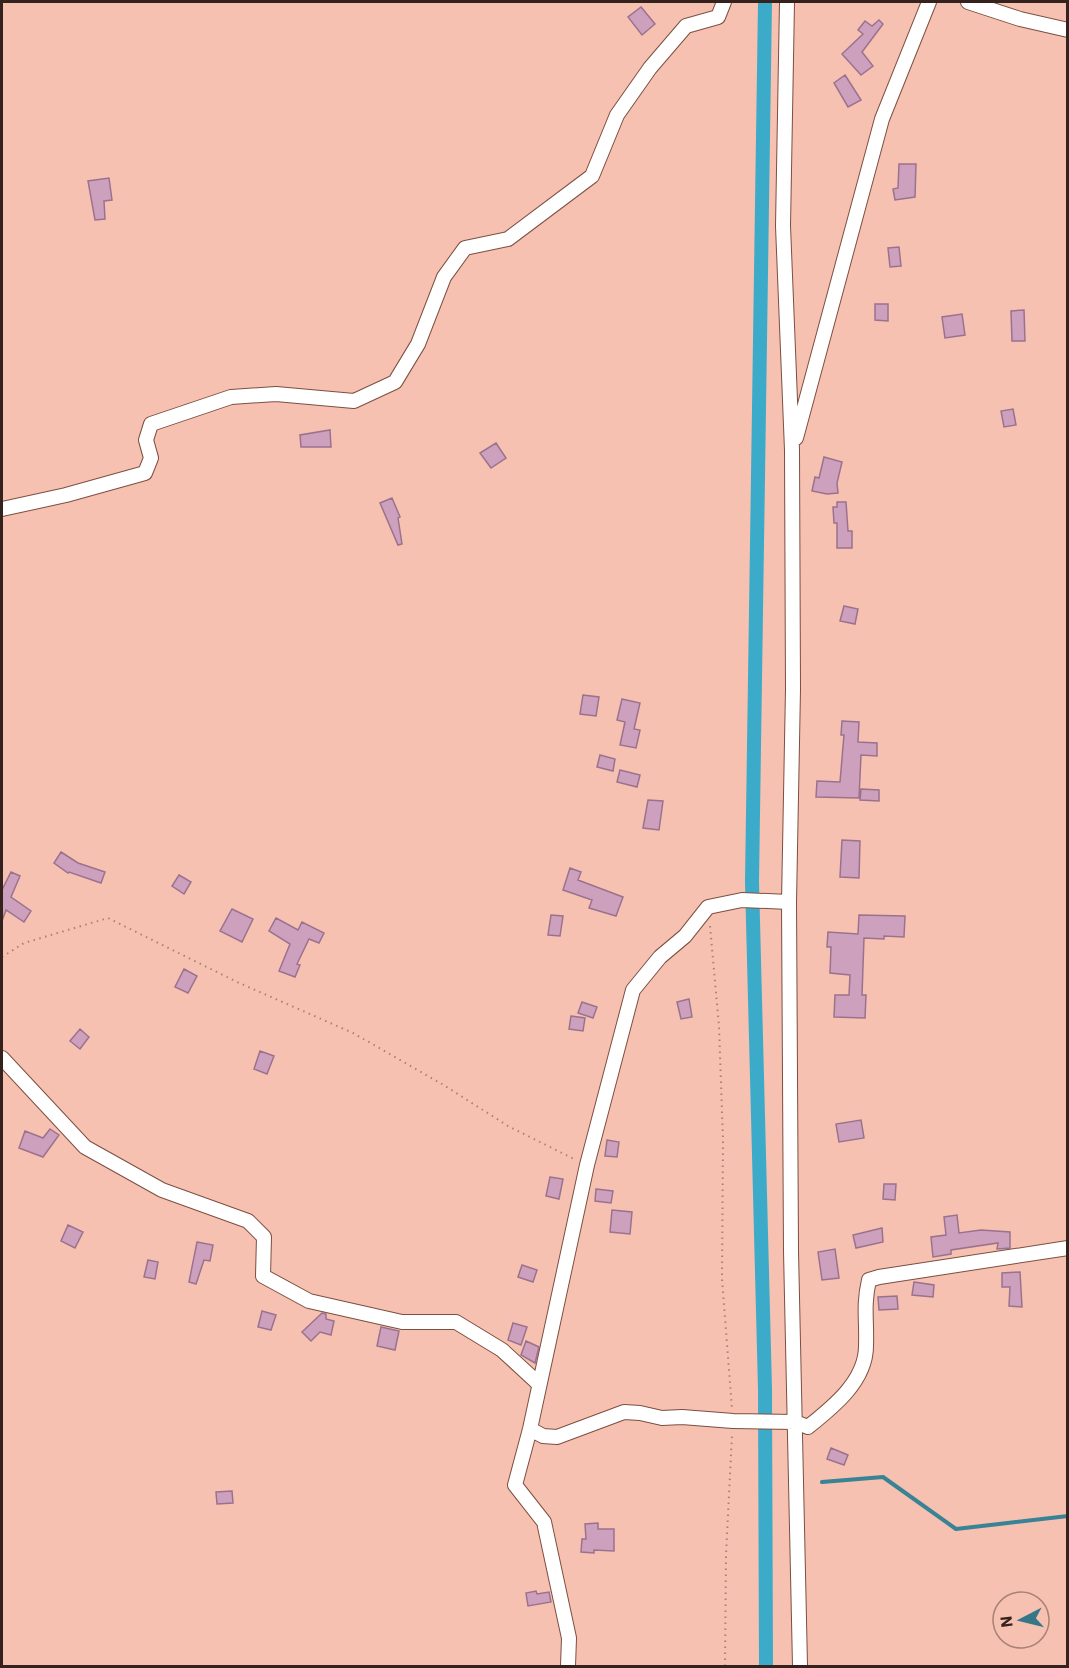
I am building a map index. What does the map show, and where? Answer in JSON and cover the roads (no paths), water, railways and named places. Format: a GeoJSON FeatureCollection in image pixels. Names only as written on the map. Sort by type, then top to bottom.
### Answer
{"type":"FeatureCollection","features":[{"type":"Feature","properties":{"kind":"street"},"geometry":{"type":"LineString","coordinates":[[2,509],[66,495],[145,473],[151,458],[146,440],[151,424],[231,397],[276,394],[354,401],[395,382],[418,344],[444,277],[465,248],[508,239],[592,176],[617,115],[650,68],[686,27],[718,17],[724,2]]}},
{"type":"Feature","properties":{"kind":"street"},"geometry":{"type":"LineString","coordinates":[[787,2],[783,226],[792,450],[793,689],[782,901],[800,1666]]}},
{"type":"Feature","properties":{"kind":"street"},"geometry":{"type":"LineString","coordinates":[[792,450],[882,119],[929,2]]}},
{"type":"Feature","properties":{"kind":"street"},"geometry":{"type":"LineString","coordinates":[[968,2],[1020,19],[1068,30]]}},
{"type":"Feature","properties":{"kind":"street"},"geometry":{"type":"LineString","coordinates":[[568,1666],[569,1638],[544,1522],[515,1485],[530,1429],[586,1165],[633,990],[660,957],[686,936],[708,907],[742,900],[782,901]]}},
{"type":"Feature","properties":{"kind":"street"},"geometry":{"type":"LineString","coordinates":[[2,1058],[85,1147],[162,1190],[248,1221],[264,1237],[263,1276],[309,1301],[402,1322],[456,1322],[502,1350],[539,1384]]}},
{"type":"Feature","properties":{"kind":"street"},"geometry":{"type":"LineString","coordinates":[[530,1429],[543,1436],[557,1437],[624,1412],[662,1418],[795,1422],[808,1427],[827,1412],[857,1380],[867,1348],[865,1299],[870,1280],[1068,1248]]}},
{"type":"Feature","properties":{"kind":"waterway"},"geometry":{"type":"LineString","coordinates":[[765,2],[752,882],[765,1389],[766,1666]]}},
{"type":"Feature","properties":{"kind":"waterway"},"geometry":{"type":"LineString","coordinates":[[822,1482],[883,1477],[956,1529],[1068,1516]]}}]}
